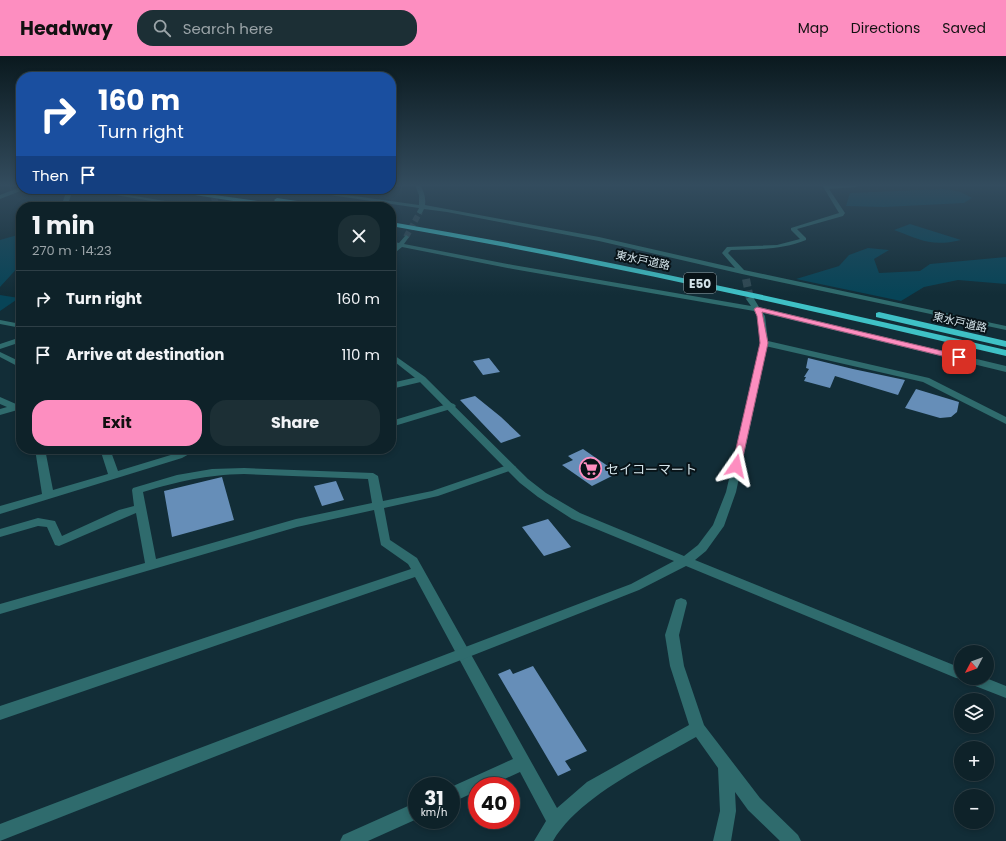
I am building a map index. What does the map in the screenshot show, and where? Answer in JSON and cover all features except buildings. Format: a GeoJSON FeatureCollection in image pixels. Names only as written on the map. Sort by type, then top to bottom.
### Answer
{"type":"FeatureCollection","features":[{"type":"Feature","properties":{"kind":"highway","name":"東水戸道路"},"geometry":{"type":"LineString","coordinates":[[411,222],[673,270],[1006,344]]}},
{"type":"Feature","properties":{"kind":"highway","name":"東水戸道路"},"geometry":{"type":"LineString","coordinates":[[396,225],[504,244],[669,277],[1006,353]]}},
{"type":"Feature","properties":{"kind":"street"},"geometry":{"type":"LineString","coordinates":[[496,222],[600,239],[1006,328]]}},
{"type":"Feature","properties":{"kind":"street"},"geometry":{"type":"LineString","coordinates":[[746,279],[742,271],[725,253],[729,248],[778,245],[798,242],[804,239],[793,229],[816,222]]}},
{"type":"Feature","properties":{"kind":"street"},"geometry":{"type":"LineString","coordinates":[[396,249],[406,236]]}},
{"type":"Feature","properties":{"kind":"street"},"geometry":{"type":"LineString","coordinates":[[396,243],[513,267],[757,309],[1006,369]]}},
{"type":"Feature","properties":{"kind":"street"},"geometry":{"type":"LineString","coordinates":[[0,833],[635,587],[685,561],[702,548],[718,526],[731,492],[764,343],[761,316],[750,299]]}},
{"type":"Feature","properties":{"kind":"street"},"geometry":{"type":"LineString","coordinates":[[0,322],[16,325]]}},
{"type":"Feature","properties":{"kind":"street"},"geometry":{"type":"LineString","coordinates":[[0,348],[16,341]]}},
{"type":"Feature","properties":{"kind":"street"},"geometry":{"type":"LineString","coordinates":[[764,343],[926,380],[1006,420]]}},
{"type":"Feature","properties":{"kind":"street"},"geometry":{"type":"LineString","coordinates":[[0,354],[16,362]]}},
{"type":"Feature","properties":{"kind":"street"},"geometry":{"type":"LineString","coordinates":[[396,359],[422,379],[451,406],[524,481],[542,495],[576,516],[954,671]]}},
{"type":"Feature","properties":{"kind":"street"},"geometry":{"type":"LineString","coordinates":[[396,385],[422,379]]}},
{"type":"Feature","properties":{"kind":"street"},"geometry":{"type":"LineString","coordinates":[[0,400],[16,406]]}},
{"type":"Feature","properties":{"kind":"street"},"geometry":{"type":"LineString","coordinates":[[396,422],[451,406]]}},
{"type":"Feature","properties":{"kind":"street"},"geometry":{"type":"LineString","coordinates":[[0,412],[16,408]]}},
{"type":"Feature","properties":{"kind":"street"},"geometry":{"type":"LineString","coordinates":[[41,454],[48,495]]}},
{"type":"Feature","properties":{"kind":"street"},"geometry":{"type":"LineString","coordinates":[[106,454],[114,475]]}},
{"type":"Feature","properties":{"kind":"street"},"geometry":{"type":"LineString","coordinates":[[0,510],[114,475],[172,454]]}},
{"type":"Feature","properties":{"kind":"street"},"geometry":{"type":"LineString","coordinates":[[0,609],[296,523],[434,494],[511,466]]}},
{"type":"Feature","properties":{"kind":"street"},"geometry":{"type":"LineString","coordinates":[[151,564],[139,508],[137,490],[177,478],[212,472],[244,471],[373,476],[385,542],[413,561],[555,821]]}},
{"type":"Feature","properties":{"kind":"street"},"geometry":{"type":"LineString","coordinates":[[0,533],[38,522],[51,524],[59,542],[123,513],[139,508]]}},
{"type":"Feature","properties":{"kind":"street"},"geometry":{"type":"LineString","coordinates":[[0,713],[419,572]]}},
{"type":"Feature","properties":{"kind":"street"},"geometry":{"type":"LineString","coordinates":[[682,603],[672,635],[677,666],[698,728],[754,804],[792,841]]}},
{"type":"Feature","properties":{"kind":"street"},"geometry":{"type":"LineString","coordinates":[[988,685],[1006,692]]}},
{"type":"Feature","properties":{"kind":"street"},"geometry":{"type":"LineString","coordinates":[[543,841],[555,821],[593,788],[698,728]]}},
{"type":"Feature","properties":{"kind":"street"},"geometry":{"type":"LineString","coordinates":[[460,791],[524,762]]}},
{"type":"Feature","properties":{"kind":"street"},"geometry":{"type":"LineString","coordinates":[[722,841],[728,811],[726,767]]}},
{"type":"Feature","properties":{"kind":"street"},"geometry":{"type":"LineString","coordinates":[[348,841],[408,814]]}},
{"type":"Feature","properties":{"kind":"shaded area"},"geometry":{"type":"Polygon","coordinates":[[[910,224],[961,240],[934,243],[894,230],[910,224]]]}},
{"type":"Feature","properties":{"kind":"shaded area"},"geometry":{"type":"Polygon","coordinates":[[[16,235],[16,269],[0,287],[0,240],[16,235]]]}},
{"type":"Feature","properties":{"kind":"shaded area"},"geometry":{"type":"Polygon","coordinates":[[[868,248],[889,250],[874,259],[879,273],[920,271],[930,264],[1006,257],[1006,284],[958,280],[924,287],[901,301],[796,279],[839,266],[849,255],[868,248]]]}},
{"type":"Feature","properties":{"kind":"shaded area"},"geometry":{"type":"Polygon","coordinates":[[[0,295],[16,298],[16,300],[0,311],[0,295]]]}},
{"type":"Feature","properties":{"kind":"tunnel"},"geometry":{"type":"LineString","coordinates":[[406,237],[415,222]]}},
{"type":"Feature","properties":{"kind":"tunnel"},"geometry":{"type":"LineString","coordinates":[[746,279],[750,299]]}},
{"type":"Feature","properties":{"kind":"place","name":"セイコーマート"},"geometry":{"type":"Point","coordinates":[590,469]}},
{"type":"Feature","properties":{"kind":"route"},"geometry":{"type":"LineString","coordinates":[[736,466],[764,343],[761,328],[761,316],[757,309],[959,357]]}}]}
